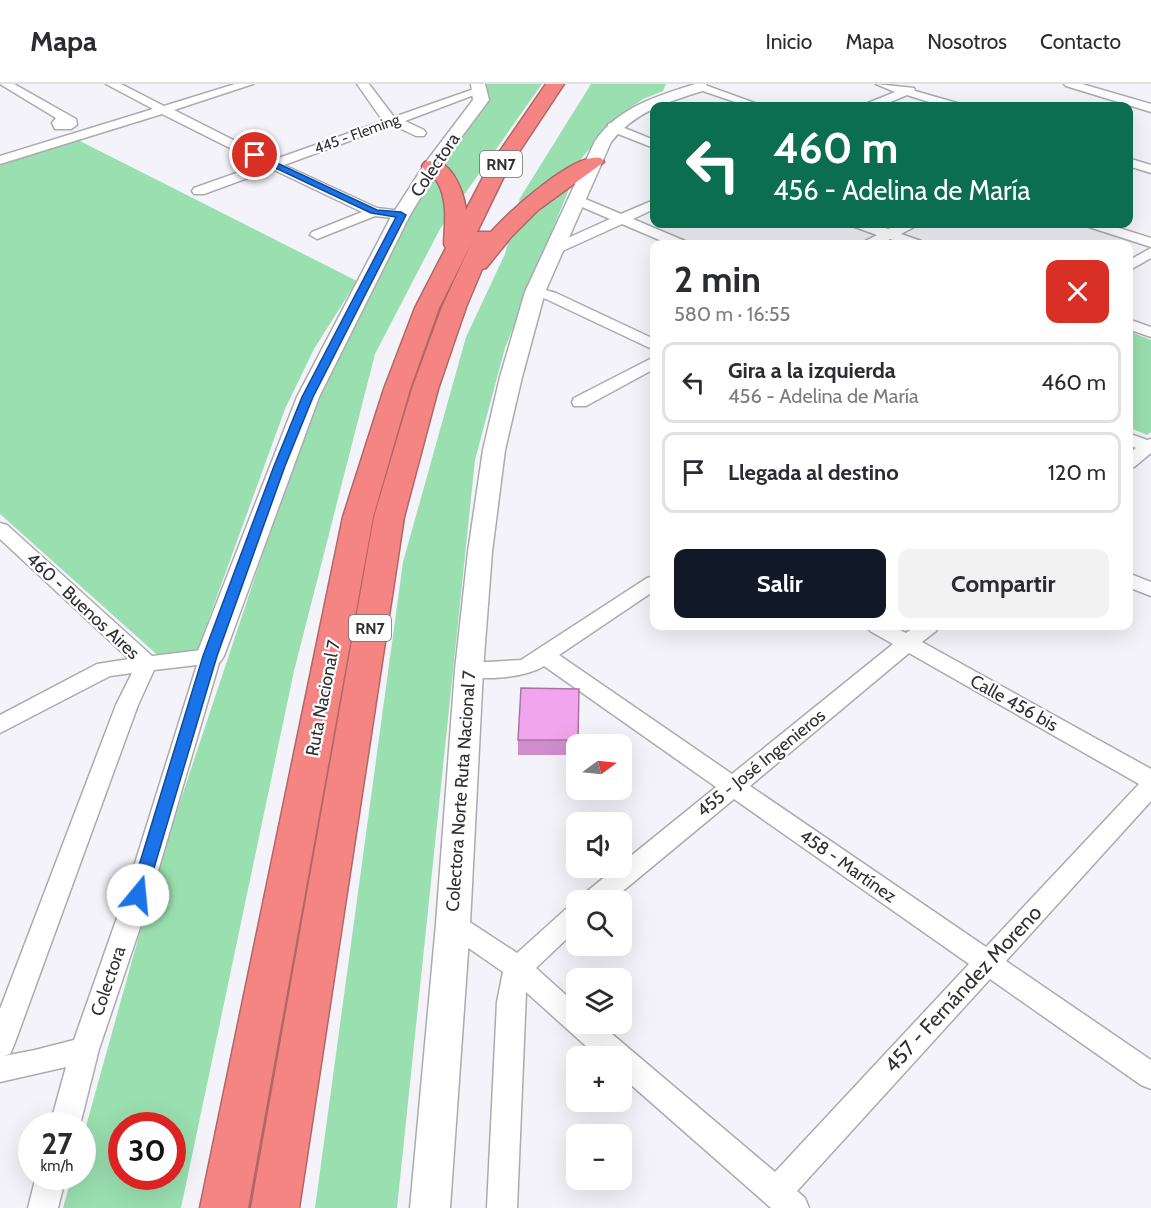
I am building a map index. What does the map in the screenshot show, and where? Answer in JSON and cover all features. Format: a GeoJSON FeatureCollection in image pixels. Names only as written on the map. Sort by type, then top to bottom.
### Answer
{"type":"FeatureCollection","features":[{"type":"Feature","properties":{"kind":"highway","name":"Ruta Nacional 7"},"geometry":{"type":"LineString","coordinates":[[275,1208],[388,517],[460,264],[497,170],[555,84]]}},
{"type":"Feature","properties":{"kind":"highway","name":"Ruta Nacional 7"},"geometry":{"type":"LineString","coordinates":[[224,1208],[358,517],[400,379],[426,308],[487,231],[521,168],[576,84]]}},
{"type":"Feature","properties":{"kind":"highway"},"geometry":{"type":"LineString","coordinates":[[460,264],[540,197],[564,179],[594,162]]}},
{"type":"Feature","properties":{"kind":"highway"},"geometry":{"type":"LineString","coordinates":[[432,166],[443,175],[453,190],[460,264]]}},
{"type":"Feature","properties":{"kind":"highway"},"geometry":{"type":"LineString","coordinates":[[540,197],[560,196],[578,200]]}},
{"type":"Feature","properties":{"kind":"street"},"geometry":{"type":"LineString","coordinates":[[6,84],[64,117]]}},
{"type":"Feature","properties":{"kind":"street"},"geometry":{"type":"LineString","coordinates":[[112,84],[273,165],[374,212],[401,215]]}},
{"type":"Feature","properties":{"kind":"street"},"geometry":{"type":"LineString","coordinates":[[0,160],[247,84]]}},
{"type":"Feature","properties":{"kind":"street"},"geometry":{"type":"LineString","coordinates":[[363,84],[387,118],[420,133]]}},
{"type":"Feature","properties":{"kind":"street"},"geometry":{"type":"LineString","coordinates":[[882,84],[940,102]]}},
{"type":"Feature","properties":{"kind":"street"},"geometry":{"type":"LineString","coordinates":[[882,102],[922,84]]}},
{"type":"Feature","properties":{"kind":"street"},"geometry":{"type":"LineString","coordinates":[[1070,84],[1124,102]]}},
{"type":"Feature","properties":{"kind":"street"},"geometry":{"type":"LineString","coordinates":[[658,102],[701,85],[746,102]]}},
{"type":"Feature","properties":{"kind":"street","name":"445 - Fleming"},"geometry":{"type":"LineString","coordinates":[[200,191],[393,121],[479,87]]}},
{"type":"Feature","properties":{"kind":"street","name":"Colectora"},"geometry":{"type":"LineString","coordinates":[[68,1112],[85,1049],[138,895],[210,656],[279,466],[308,397],[401,215],[432,166],[481,100],[479,87]]}},
{"type":"Feature","properties":{"kind":"street"},"geometry":{"type":"LineString","coordinates":[[1133,102],[1151,93]]}},
{"type":"Feature","properties":{"kind":"street"},"geometry":{"type":"LineString","coordinates":[[650,105],[612,128],[603,141],[535,292],[551,296],[650,343]]}},
{"type":"Feature","properties":{"kind":"street"},"geometry":{"type":"LineString","coordinates":[[1133,105],[1151,108]]}},
{"type":"Feature","properties":{"kind":"street"},"geometry":{"type":"LineString","coordinates":[[612,128],[650,142]]}},
{"type":"Feature","properties":{"kind":"street"},"geometry":{"type":"LineString","coordinates":[[1133,164],[1151,169]]}},
{"type":"Feature","properties":{"kind":"street"},"geometry":{"type":"LineString","coordinates":[[578,200],[671,240]]}},
{"type":"Feature","properties":{"kind":"street"},"geometry":{"type":"LineString","coordinates":[[553,250],[650,206]]}},
{"type":"Feature","properties":{"kind":"street"},"geometry":{"type":"LineString","coordinates":[[317,235],[374,212]]}},
{"type":"Feature","properties":{"kind":"street"},"geometry":{"type":"LineString","coordinates":[[872,228],[905,240]]}},
{"type":"Feature","properties":{"kind":"street"},"geometry":{"type":"LineString","coordinates":[[878,240],[901,228]]}},
{"type":"Feature","properties":{"kind":"street"},"geometry":{"type":"LineString","coordinates":[[1106,228],[1151,243]]}},
{"type":"Feature","properties":{"kind":"street"},"geometry":{"type":"LineString","coordinates":[[1133,264],[1151,252]]}},
{"type":"Feature","properties":{"kind":"street","name":"Colectora Norte Ruta Nacional 7"},"geometry":{"type":"LineString","coordinates":[[430,1208],[453,924],[468,670],[480,552],[494,450],[511,377],[535,292]]}},
{"type":"Feature","properties":{"kind":"street"},"geometry":{"type":"LineString","coordinates":[[1133,326],[1151,332]]}},
{"type":"Feature","properties":{"kind":"street"},"geometry":{"type":"LineString","coordinates":[[580,402],[650,364]]}},
{"type":"Feature","properties":{"kind":"street"},"geometry":{"type":"LineString","coordinates":[[1133,440],[1150,446]]}},
{"type":"Feature","properties":{"kind":"street"},"geometry":{"type":"LineString","coordinates":[[1133,459],[1150,446]]}},
{"type":"Feature","properties":{"kind":"street","name":"460 - Buenos Aires"},"geometry":{"type":"LineString","coordinates":[[3,536],[147,663],[210,656]]}},
{"type":"Feature","properties":{"kind":"street"},"geometry":{"type":"LineString","coordinates":[[1133,581],[1151,590]]}},
{"type":"Feature","properties":{"kind":"street"},"geometry":{"type":"LineString","coordinates":[[468,670],[515,669],[528,666],[650,585]]}},
{"type":"Feature","properties":{"kind":"street","name":"Calle 456 bis"},"geometry":{"type":"LineString","coordinates":[[884,630],[1151,780]]}},
{"type":"Feature","properties":{"kind":"street","name":"455 - José Ingenieros"},"geometry":{"type":"LineString","coordinates":[[606,890],[924,630]]}},
{"type":"Feature","properties":{"kind":"street","name":"458 - Martínez"},"geometry":{"type":"LineString","coordinates":[[545,656],[1151,1076]]}},
{"type":"Feature","properties":{"kind":"street"},"geometry":{"type":"LineString","coordinates":[[0,725],[105,669],[147,663]]}},
{"type":"Feature","properties":{"kind":"street"},"geometry":{"type":"LineString","coordinates":[[0,1045],[127,705],[147,663]]}},
{"type":"Feature","properties":{"kind":"street","name":"457 - Fernández Moreno"},"geometry":{"type":"LineString","coordinates":[[785,1200],[988,963],[1151,786]]}},
{"type":"Feature","properties":{"kind":"street"},"geometry":{"type":"LineString","coordinates":[[502,1208],[510,1002],[517,969],[566,923]]}},
{"type":"Feature","properties":{"kind":"street"},"geometry":{"type":"LineString","coordinates":[[453,924],[468,931],[517,969],[566,1012]]}},
{"type":"Feature","properties":{"kind":"street"},"geometry":{"type":"LineString","coordinates":[[591,1034],[605,1046]]}},
{"type":"Feature","properties":{"kind":"street"},"geometry":{"type":"LineString","coordinates":[[0,1069],[35,1063],[85,1049]]}},
{"type":"Feature","properties":{"kind":"street"},"geometry":{"type":"LineString","coordinates":[[632,1068],[785,1200]]}},
{"type":"Feature","properties":{"kind":"street"},"geometry":{"type":"LineString","coordinates":[[43,1208],[48,1190]]}},
{"type":"Feature","properties":{"kind":"green space"},"geometry":{"type":"Polygon","coordinates":[[[483,84],[542,84],[440,229],[375,354],[294,671],[186,1184],[186,1112],[108,1112],[108,1190],[185,1190],[181,1208],[63,1208],[68,1190],[96,1190],[96,1112],[90,1112],[156,874],[314,400],[415,202],[485,103],[483,84]]]}},
{"type":"Feature","properties":{"kind":"green space"},"geometry":{"type":"Polygon","coordinates":[[[591,84],[666,84],[663,91],[643,99],[615,119],[581,159],[505,348],[475,460],[397,1208],[315,1208],[403,562],[466,337],[505,254],[520,198],[591,84]]]}},
{"type":"Feature","properties":{"kind":"green space"},"geometry":{"type":"Polygon","coordinates":[[[74,138],[357,281],[314,349],[285,409],[196,654],[163,660],[0,514],[0,159],[74,138]]]}},
{"type":"Feature","properties":{"kind":"green space"},"geometry":{"type":"Polygon","coordinates":[[[1133,333],[1151,340],[1151,432],[1147,435],[1133,429],[1133,333]]]}},
{"type":"Feature","properties":{"kind":"building"},"geometry":{"type":"Polygon","coordinates":[[[521,688],[579,689],[578,734],[566,734],[566,740],[518,740],[521,688]]]}},
{"type":"Feature","properties":{"kind":"route"},"geometry":{"type":"LineString","coordinates":[[138,895],[210,656],[279,466],[308,397],[401,215],[374,212],[255,155]]}}]}
